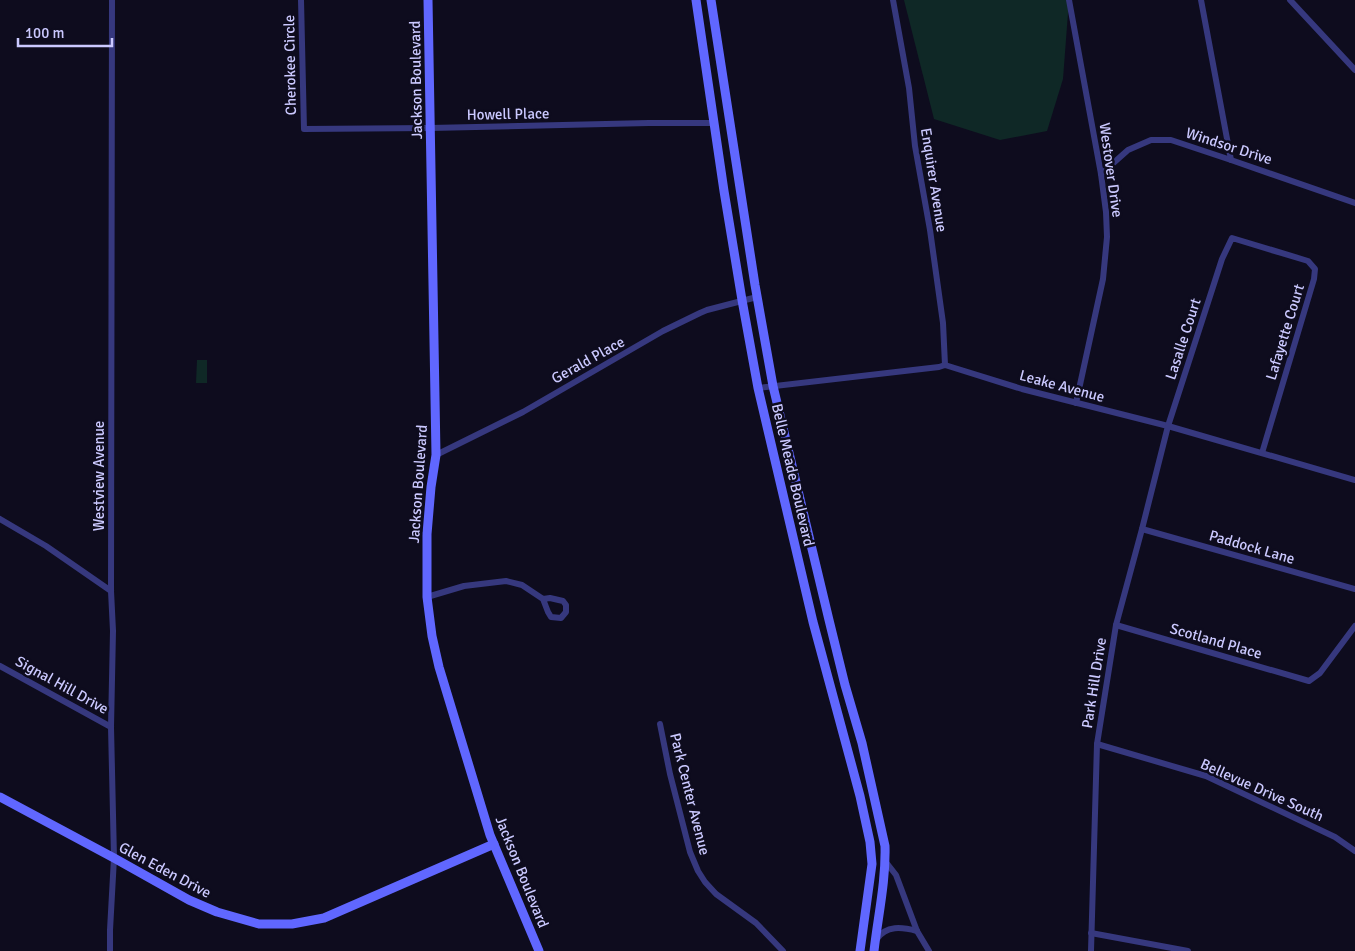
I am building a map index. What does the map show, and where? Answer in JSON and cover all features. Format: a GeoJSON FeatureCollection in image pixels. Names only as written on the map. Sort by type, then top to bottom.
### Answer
{"type":"FeatureCollection","features":[{"type":"Feature","properties":{"kind":"main road","name":"Jackson Boulevard"},"geometry":{"type":"LineString","coordinates":[[428,0],[436,456],[427,534],[427,597],[439,666],[494,844],[539,951]]}},
{"type":"Feature","properties":{"kind":"main road","name":"Belle Meade Boulevard"},"geometry":{"type":"LineString","coordinates":[[696,0],[742,300],[758,388],[820,647],[860,796],[870,842],[872,861],[860,951]]}},
{"type":"Feature","properties":{"kind":"main road","name":"Belle Meade Boulevard"},"geometry":{"type":"LineString","coordinates":[[711,0],[757,296],[773,386],[816,571],[867,768],[885,846],[883,887],[874,947]]}},
{"type":"Feature","properties":{"kind":"main road"},"geometry":{"type":"LineString","coordinates":[[714,123],[730,120]]}},
{"type":"Feature","properties":{"kind":"main road"},"geometry":{"type":"LineString","coordinates":[[792,532],[806,528]]}},
{"type":"Feature","properties":{"kind":"main road"},"geometry":{"type":"LineString","coordinates":[[802,574],[816,571]]}},
{"type":"Feature","properties":{"kind":"main road","name":"Glen Eden Drive"},"geometry":{"type":"LineString","coordinates":[[0,798],[189,900],[217,912],[259,924],[292,924],[324,918],[494,844]]}},
{"type":"Feature","properties":{"kind":"main road"},"geometry":{"type":"LineString","coordinates":[[872,861],[885,861]]}},
{"type":"Feature","properties":{"kind":"main road"},"geometry":{"type":"LineString","coordinates":[[862,939],[874,947]]}},
{"type":"Feature","properties":{"kind":"street","name":"Westview Avenue"},"geometry":{"type":"LineString","coordinates":[[110,951],[114,858],[111,727],[113,631],[111,590],[112,0]]}},
{"type":"Feature","properties":{"kind":"street","name":"Cherokee Circle"},"geometry":{"type":"LineString","coordinates":[[301,0],[304,129]]}},
{"type":"Feature","properties":{"kind":"street","name":"Enquirer Avenue"},"geometry":{"type":"LineString","coordinates":[[893,0],[909,88],[915,146],[930,230],[943,323],[945,365]]}},
{"type":"Feature","properties":{"kind":"street","name":"Westover Drive"},"geometry":{"type":"LineString","coordinates":[[1069,0],[1101,174],[1106,212],[1103,279],[1076,403]]}},
{"type":"Feature","properties":{"kind":"street"},"geometry":{"type":"LineString","coordinates":[[1201,0],[1231,160]]}},
{"type":"Feature","properties":{"kind":"street"},"geometry":{"type":"LineString","coordinates":[[1290,0],[1355,70]]}},
{"type":"Feature","properties":{"kind":"street","name":"Howell Place"},"geometry":{"type":"LineString","coordinates":[[304,129],[430,128],[649,122],[714,123]]}},
{"type":"Feature","properties":{"kind":"street","name":"Windsor Drive"},"geometry":{"type":"LineString","coordinates":[[1101,174],[1128,150],[1151,140],[1171,140],[1355,202]]}},
{"type":"Feature","properties":{"kind":"street","name":"Lafayette Court"},"geometry":{"type":"LineString","coordinates":[[1222,259],[1232,238],[1308,261],[1315,269],[1314,279],[1262,453]]}},
{"type":"Feature","properties":{"kind":"street","name":"Lasalle Court"},"geometry":{"type":"LineString","coordinates":[[1168,426],[1222,259]]}},
{"type":"Feature","properties":{"kind":"street","name":"Gerald Place"},"geometry":{"type":"LineString","coordinates":[[436,456],[523,412],[663,332],[707,310],[757,296]]}},
{"type":"Feature","properties":{"kind":"street","name":"Leake Avenue"},"geometry":{"type":"LineString","coordinates":[[758,388],[945,365],[1022,389],[1168,426],[1355,480]]}},
{"type":"Feature","properties":{"kind":"street","name":"Park Hill Drive"},"geometry":{"type":"LineString","coordinates":[[1091,951],[1097,744],[1116,625],[1168,426]]}},
{"type":"Feature","properties":{"kind":"street"},"geometry":{"type":"LineString","coordinates":[[0,519],[46,546],[111,590]]}},
{"type":"Feature","properties":{"kind":"street","name":"Paddock Lane"},"geometry":{"type":"LineString","coordinates":[[1142,530],[1355,589]]}},
{"type":"Feature","properties":{"kind":"street"},"geometry":{"type":"LineString","coordinates":[[427,597],[464,586],[506,580],[522,585],[543,599]]}},
{"type":"Feature","properties":{"kind":"street","name":"Scotland Place"},"geometry":{"type":"LineString","coordinates":[[1116,625],[1309,681],[1320,673],[1355,626]]}},
{"type":"Feature","properties":{"kind":"street","name":"Signal Hill Drive"},"geometry":{"type":"LineString","coordinates":[[0,666],[111,727]]}},
{"type":"Feature","properties":{"kind":"street","name":"Park Center Avenue"},"geometry":{"type":"LineString","coordinates":[[660,724],[670,774],[690,852],[698,871],[716,894],[756,923],[783,951]]}},
{"type":"Feature","properties":{"kind":"street","name":"Bellevue Drive South"},"geometry":{"type":"LineString","coordinates":[[1097,744],[1206,776],[1335,837],[1355,850]]}},
{"type":"Feature","properties":{"kind":"street"},"geometry":{"type":"LineString","coordinates":[[885,861],[896,875],[917,931],[929,951]]}},
{"type":"Feature","properties":{"kind":"street"},"geometry":{"type":"LineString","coordinates":[[874,947],[881,933],[888,930],[900,927],[917,931]]}},
{"type":"Feature","properties":{"kind":"street"},"geometry":{"type":"LineString","coordinates":[[1091,933],[1188,951]]}},
{"type":"Feature","properties":{"kind":"green space"},"geometry":{"type":"Polygon","coordinates":[[[904,0],[1069,0],[1063,79],[1047,131],[1000,140],[934,119],[904,0]]]}},
{"type":"Feature","properties":{"kind":"green space"},"geometry":{"type":"Polygon","coordinates":[[[197,360],[207,360],[207,383],[196,383],[197,360]]]}}]}
